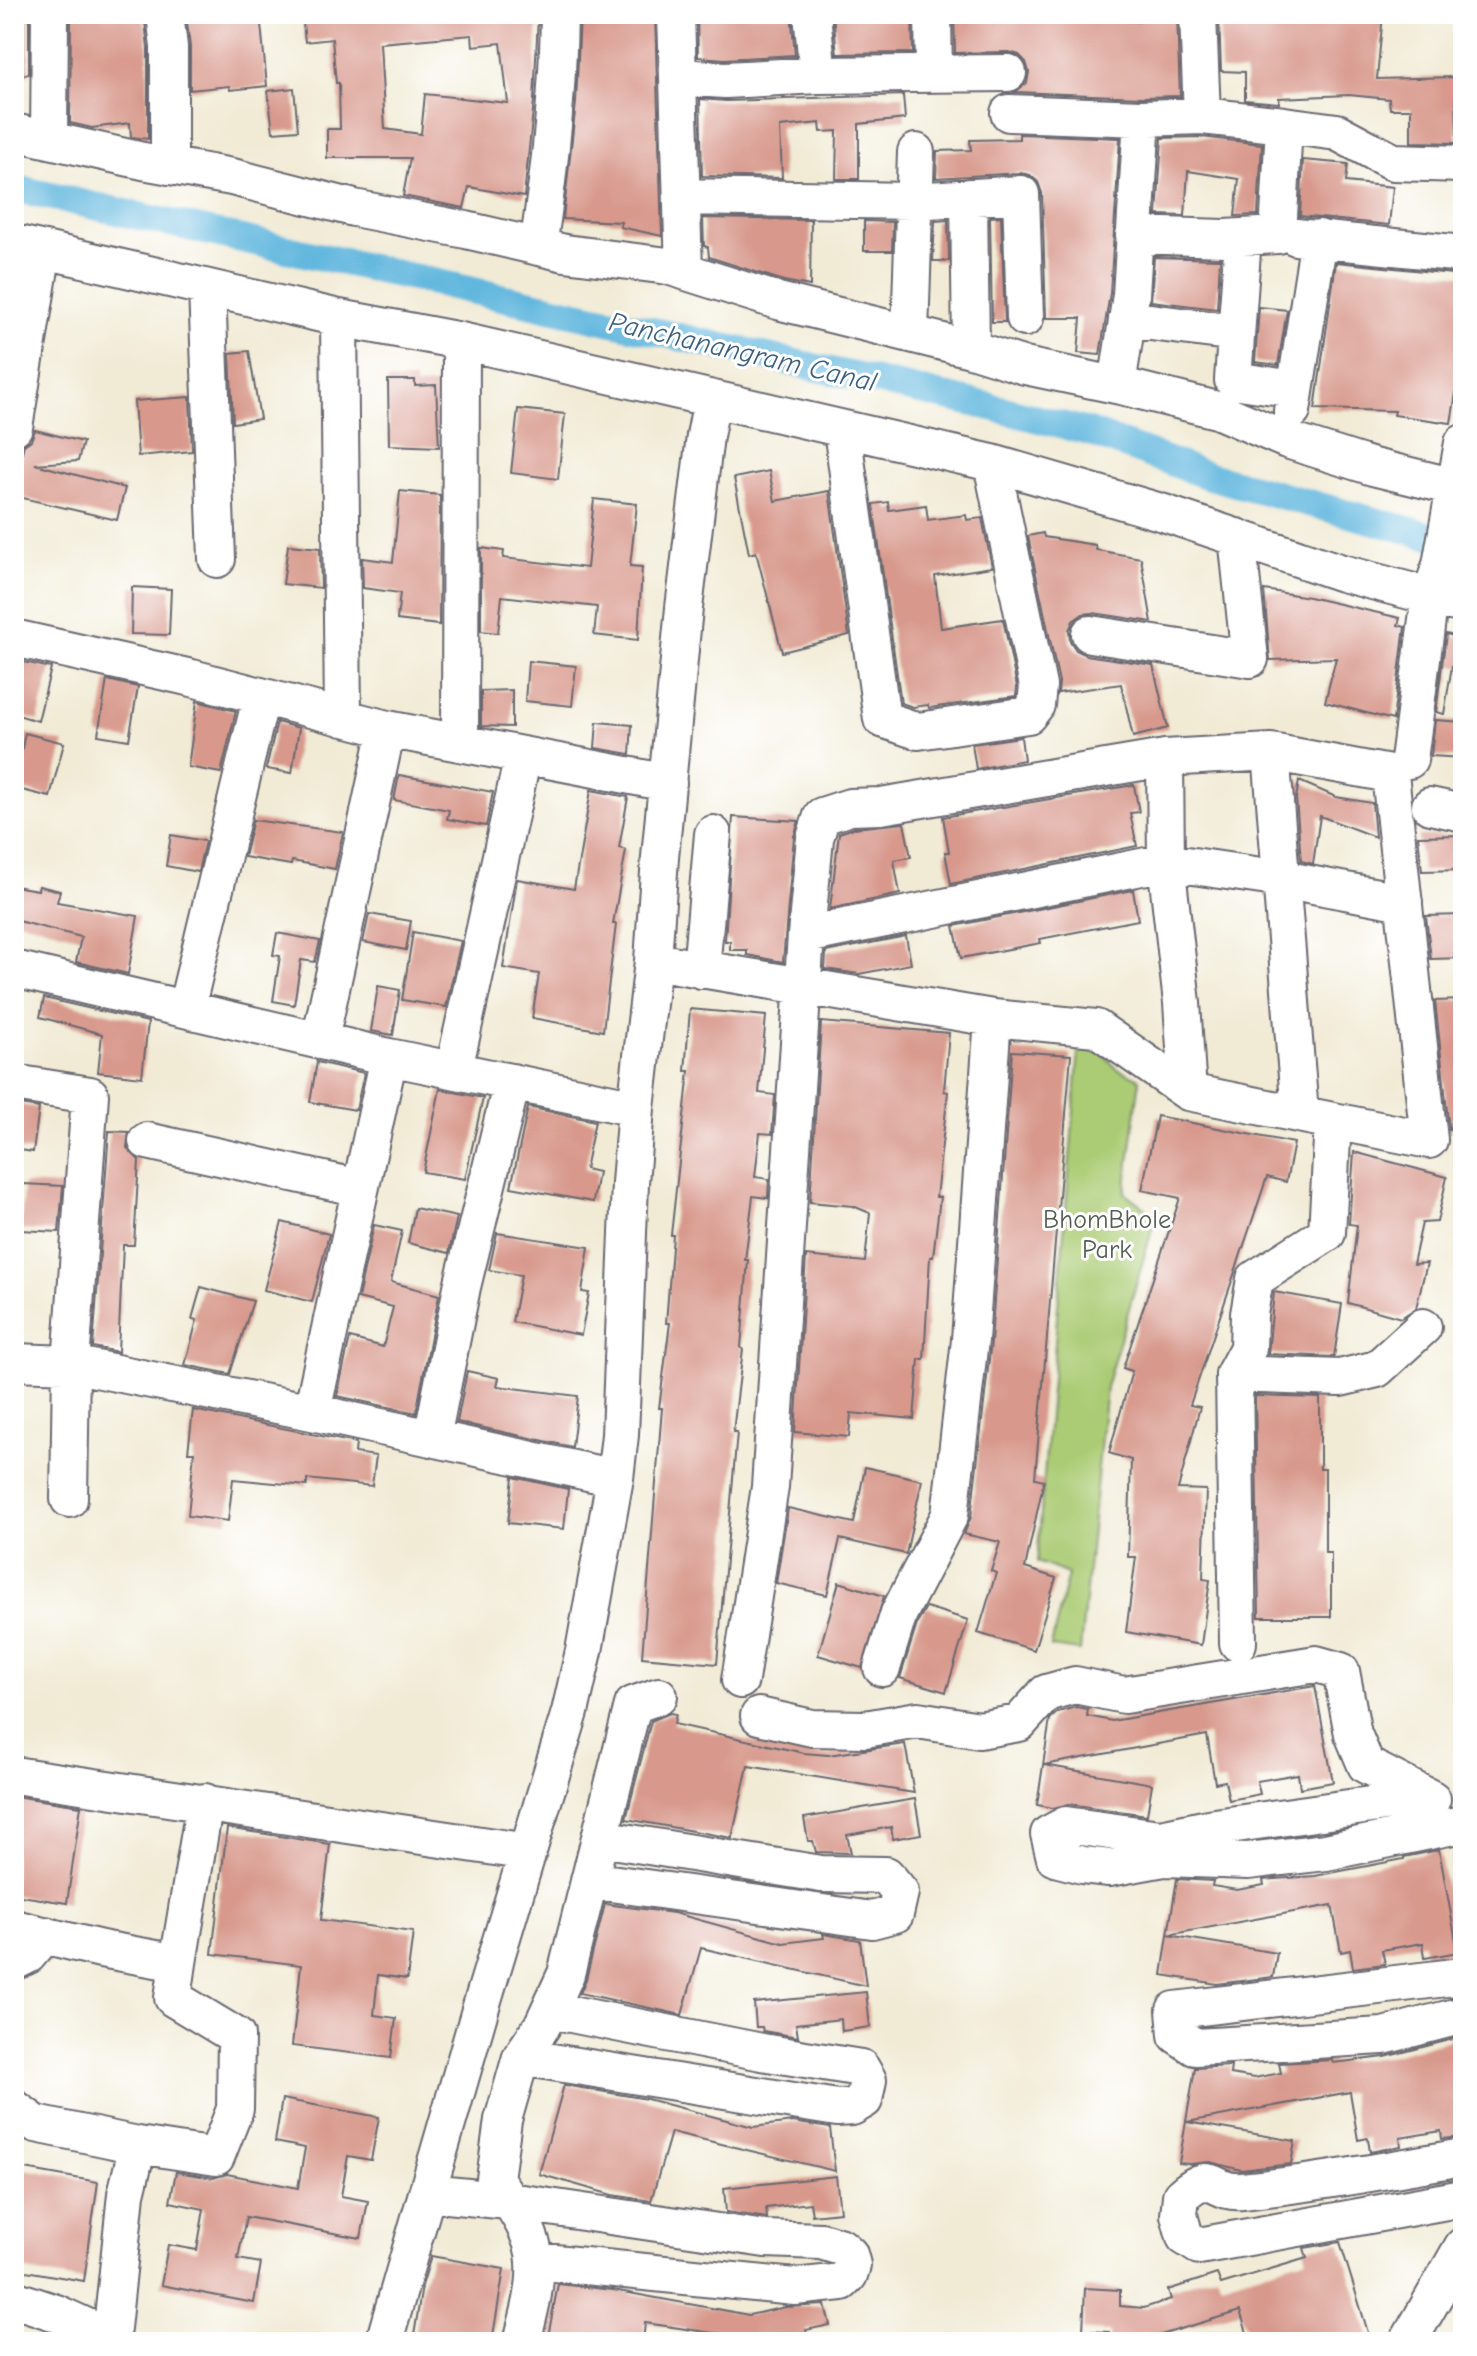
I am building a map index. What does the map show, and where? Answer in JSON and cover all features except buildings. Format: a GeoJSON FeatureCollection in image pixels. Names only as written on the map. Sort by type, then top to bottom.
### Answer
{"type":"FeatureCollection","features":[{"type":"Feature","properties":{"kind":"street"},"geometry":{"type":"LineString","coordinates":[[49,140],[50,14]]}},
{"type":"Feature","properties":{"kind":"street"},"geometry":{"type":"LineString","coordinates":[[165,14],[169,47],[169,166]]}},
{"type":"Feature","properties":{"kind":"street"},"geometry":{"type":"LineString","coordinates":[[538,247],[551,162],[559,14]]}},
{"type":"Feature","properties":{"kind":"street"},"geometry":{"type":"LineString","coordinates":[[676,14],[684,271]]}},
{"type":"Feature","properties":{"kind":"street"},"geometry":{"type":"LineString","coordinates":[[812,14],[818,75]]}},
{"type":"Feature","properties":{"kind":"street"},"geometry":{"type":"LineString","coordinates":[[933,14],[934,73]]}},
{"type":"Feature","properties":{"kind":"street"},"geometry":{"type":"LineString","coordinates":[[1198,14],[1202,116]]}},
{"type":"Feature","properties":{"kind":"street"},"geometry":{"type":"LineString","coordinates":[[679,77],[725,80],[818,75],[1008,73]]}},
{"type":"Feature","properties":{"kind":"street"},"geometry":{"type":"LineString","coordinates":[[1009,113],[1142,118],[1202,116],[1284,125],[1337,132],[1393,162],[1463,164]]}},
{"type":"Feature","properties":{"kind":"street"},"geometry":{"type":"LineString","coordinates":[[1117,385],[1131,295],[1142,118]]}},
{"type":"Feature","properties":{"kind":"street"},"geometry":{"type":"LineString","coordinates":[[1278,235],[1284,125]]}},
{"type":"Feature","properties":{"kind":"street"},"geometry":{"type":"LineString","coordinates":[[14,132],[232,177],[354,208],[565,253],[668,266],[778,301],[971,349],[1025,366],[1217,410],[1287,440],[1457,497]]}},
{"type":"Feature","properties":{"kind":"street"},"geometry":{"type":"LineString","coordinates":[[910,334],[916,152]]}},
{"type":"Feature","properties":{"kind":"street"},"geometry":{"type":"LineString","coordinates":[[682,197],[913,201],[1021,194],[1025,318]]}},
{"type":"Feature","properties":{"kind":"street"},"geometry":{"type":"LineString","coordinates":[[969,197],[971,349]]}},
{"type":"Feature","properties":{"kind":"street"},"geometry":{"type":"LineString","coordinates":[[1134,235],[1278,235],[1463,254]]}},
{"type":"Feature","properties":{"kind":"street"},"geometry":{"type":"LineString","coordinates":[[1243,237],[1233,380],[1295,389]]}},
{"type":"Feature","properties":{"kind":"street"},"geometry":{"type":"LineString","coordinates":[[1287,440],[1319,238]]}},
{"type":"Feature","properties":{"kind":"street"},"geometry":{"type":"LineString","coordinates":[[14,427],[28,247],[339,318],[461,341],[992,463],[1237,537],[1342,573],[1445,589]]}},
{"type":"Feature","properties":{"kind":"street"},"geometry":{"type":"LineString","coordinates":[[207,288],[217,559]]}},
{"type":"Feature","properties":{"kind":"street"},"geometry":{"type":"LineString","coordinates":[[339,318],[343,718]]}},
{"type":"Feature","properties":{"kind":"street"},"geometry":{"type":"LineString","coordinates":[[1127,319],[1236,333]]}},
{"type":"Feature","properties":{"kind":"street"},"geometry":{"type":"LineString","coordinates":[[460,742],[461,341]]}},
{"type":"Feature","properties":{"kind":"street"},"geometry":{"type":"LineString","coordinates":[[384,2342],[570,1712],[615,1478],[620,1435],[636,1108],[653,961],[684,608],[712,399]]}},
{"type":"Feature","properties":{"kind":"street"},"geometry":{"type":"LineString","coordinates":[[842,430],[882,719],[918,731],[1028,715],[1036,705],[1038,686],[992,463]]}},
{"type":"Feature","properties":{"kind":"street"},"geometry":{"type":"LineString","coordinates":[[1409,760],[1445,589],[1463,443]]}},
{"type":"Feature","properties":{"kind":"street"},"geometry":{"type":"LineString","coordinates":[[1090,634],[1250,659],[1237,537]]}},
{"type":"Feature","properties":{"kind":"street"},"geometry":{"type":"LineString","coordinates":[[14,638],[192,678],[387,729],[668,783]]}},
{"type":"Feature","properties":{"kind":"street"},"geometry":{"type":"LineString","coordinates":[[186,1009],[261,698]]}},
{"type":"Feature","properties":{"kind":"street"},"geometry":{"type":"LineString","coordinates":[[320,1040],[387,729]]}},
{"type":"Feature","properties":{"kind":"street"},"geometry":{"type":"LineString","coordinates":[[653,961],[701,970],[802,986],[993,1018],[1096,1028],[1188,1092],[1429,1140],[1390,774],[1271,752],[1165,758],[881,806],[850,807],[822,816],[815,838],[802,986],[770,1487],[740,1680]]}},
{"type":"Feature","properties":{"kind":"street"},"geometry":{"type":"LineString","coordinates":[[1238,1643],[1234,1374],[1248,1348],[1249,1314],[1255,1279],[1327,1233],[1316,1118],[1282,879],[1271,752]]}},
{"type":"Feature","properties":{"kind":"street"},"geometry":{"type":"LineString","coordinates":[[454,1069],[523,756]]}},
{"type":"Feature","properties":{"kind":"street"},"geometry":{"type":"LineString","coordinates":[[1165,758],[1166,862],[1182,1003],[1188,1092]]}},
{"type":"Feature","properties":{"kind":"street"},"geometry":{"type":"LineString","coordinates":[[701,970],[713,834]]}},
{"type":"Feature","properties":{"kind":"street"},"geometry":{"type":"LineString","coordinates":[[806,935],[1166,862],[1282,879],[1404,902]]}},
{"type":"Feature","properties":{"kind":"street"},"geometry":{"type":"LineString","coordinates":[[14,969],[389,1057],[636,1108]]}},
{"type":"Feature","properties":{"kind":"street"},"geometry":{"type":"LineString","coordinates":[[882,1668],[899,1613],[950,1515],[970,1340],[993,1018]]}},
{"type":"Feature","properties":{"kind":"street"},"geometry":{"type":"LineString","coordinates":[[312,1412],[389,1057]]}},
{"type":"Feature","properties":{"kind":"street"},"geometry":{"type":"LineString","coordinates":[[432,1438],[462,1287],[512,1082]]}},
{"type":"Feature","properties":{"kind":"street"},"geometry":{"type":"LineString","coordinates":[[14,1083],[90,1095],[71,1364],[69,1499]]}},
{"type":"Feature","properties":{"kind":"street"},"geometry":{"type":"LineString","coordinates":[[147,1141],[360,1188]]}},
{"type":"Feature","properties":{"kind":"street"},"geometry":{"type":"LineString","coordinates":[[1234,1374],[1340,1378],[1377,1369],[1423,1327]]}},
{"type":"Feature","properties":{"kind":"street"},"geometry":{"type":"LineString","coordinates":[[14,1362],[71,1364],[312,1412],[615,1478]]}},
{"type":"Feature","properties":{"kind":"street"},"geometry":{"type":"LineString","coordinates":[[759,1716],[812,1728],[865,1729],[918,1720],[979,1730],[1019,1723],[1046,1693],[1075,1685],[1124,1695],[1316,1664],[1341,1671],[1353,1734],[1366,1765],[1427,1797],[1448,1803],[1463,1821],[1326,1852],[1248,1861],[1164,1858],[1109,1868],[1055,1858],[1049,1834],[1066,1825],[1160,1838],[1221,1826],[1427,1797]]}},
{"type":"Feature","properties":{"kind":"street"},"geometry":{"type":"LineString","coordinates":[[522,2342],[531,2303],[535,2261],[526,2231],[495,2179],[503,2120],[521,2057],[551,2010],[566,1974],[633,1705],[659,1696]]}},
{"type":"Feature","properties":{"kind":"street"},"geometry":{"type":"LineString","coordinates":[[14,1775],[528,1852]]}},
{"type":"Feature","properties":{"kind":"street"},"geometry":{"type":"LineString","coordinates":[[14,2108],[36,2124],[216,2157],[235,2109],[236,2036],[173,1998],[205,1802]]}},
{"type":"Feature","properties":{"kind":"street"},"geometry":{"type":"LineString","coordinates":[[589,1880],[872,1920],[895,1914],[900,1892],[886,1875],[821,1874],[600,1838]]}},
{"type":"Feature","properties":{"kind":"street"},"geometry":{"type":"LineString","coordinates":[[14,1962],[28,1955],[30,1932],[178,1963]]}},
{"type":"Feature","properties":{"kind":"street"},"geometry":{"type":"LineString","coordinates":[[1463,1976],[1175,2010],[1177,2035],[1195,2047],[1383,2036],[1463,2015]]}},
{"type":"Feature","properties":{"kind":"street"},"geometry":{"type":"LineString","coordinates":[[521,2057],[837,2108],[852,2107],[864,2100],[868,2080],[861,2068],[762,2052],[551,2010]]}},
{"type":"Feature","properties":{"kind":"street"},"geometry":{"type":"LineString","coordinates":[[14,2299],[121,2340],[126,2194],[138,2145]]}},
{"type":"Feature","properties":{"kind":"street"},"geometry":{"type":"LineString","coordinates":[[1463,2157],[1313,2184],[1235,2192],[1205,2182],[1195,2182],[1181,2196],[1179,2215],[1185,2237],[1199,2246],[1463,2198]]}},
{"type":"Feature","properties":{"kind":"street"},"geometry":{"type":"LineString","coordinates":[[427,2193],[509,2201],[765,2239],[821,2241],[841,2247],[849,2254],[852,2265],[849,2275],[842,2282],[795,2287],[535,2261]]}},
{"type":"Feature","properties":{"kind":"street"},"geometry":{"type":"LineString","coordinates":[[1408,2342],[1463,2246]]}},
{"type":"Feature","properties":{"kind":"green space","name":"BhomBhole Park"},"geometry":{"type":"Polygon","coordinates":[[[1079,1049],[1101,1051],[1116,1068],[1140,1079],[1125,1193],[1156,1216],[1106,1387],[1080,1651],[1051,1647],[1068,1574],[1037,1562],[1079,1049]]]}},
{"type":"Feature","properties":{"kind":"waterway","name":"Panchanangram Canal"},"geometry":{"type":"LineString","coordinates":[[14,188],[992,407],[1089,432],[1209,476],[1463,545]]}}]}
